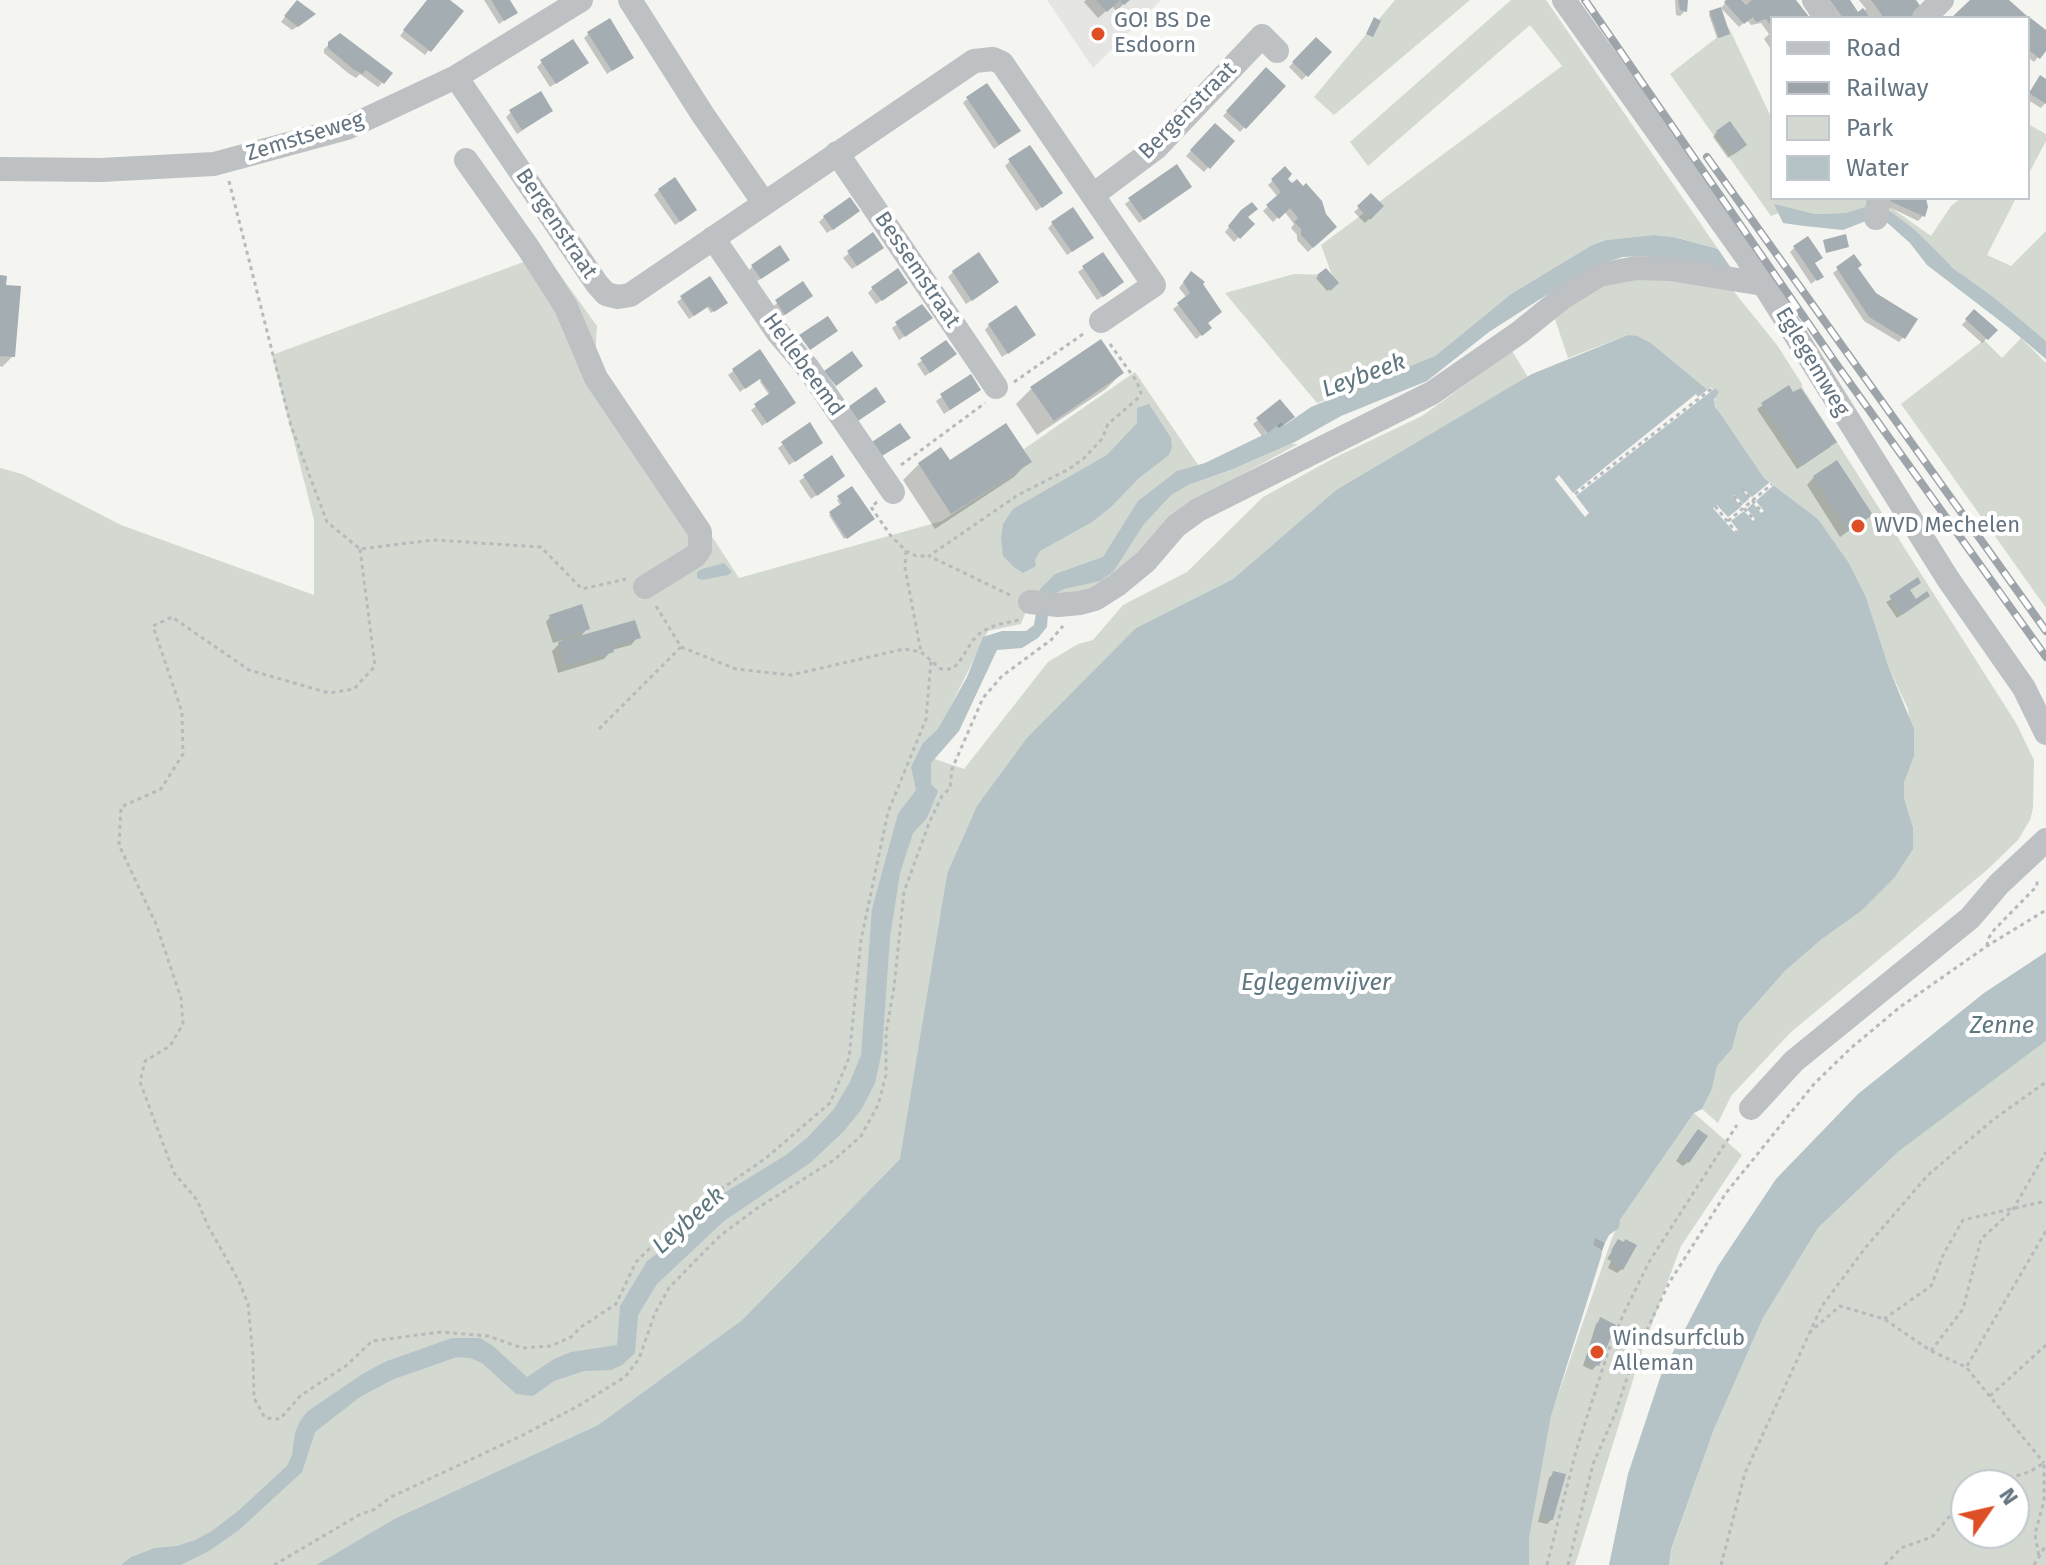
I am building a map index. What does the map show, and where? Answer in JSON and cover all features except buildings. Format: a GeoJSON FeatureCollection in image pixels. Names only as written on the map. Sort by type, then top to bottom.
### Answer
{"type":"FeatureCollection","features":[{"type":"Feature","properties":{"kind":"street","name":"Zemstseweg"},"geometry":{"type":"LineString","coordinates":[[0,169],[101,170],[224,161],[347,128],[456,77],[581,0]]}},
{"type":"Feature","properties":{"kind":"street"},"geometry":{"type":"LineString","coordinates":[[630,0],[703,115],[764,203]]}},
{"type":"Feature","properties":{"kind":"street","name":"Eglegemweg"},"geometry":{"type":"LineString","coordinates":[[1564,0],[1740,248],[1948,579],[2024,688],[2046,733]]}},
{"type":"Feature","properties":{"kind":"street"},"geometry":{"type":"LineString","coordinates":[[1926,16],[1942,0]]}},
{"type":"Feature","properties":{"kind":"street","name":"Bergenstraat"},"geometry":{"type":"LineString","coordinates":[[1093,195],[1156,148],[1262,36],[1277,51]]}},
{"type":"Feature","properties":{"kind":"street","name":"Bergenstraat"},"geometry":{"type":"LineString","coordinates":[[456,77],[597,284],[606,294],[618,297],[630,295],[974,61],[993,59],[1002,63],[1154,285],[1101,321]]}},
{"type":"Feature","properties":{"kind":"street","name":"Bessemstraat"},"geometry":{"type":"LineString","coordinates":[[837,153],[996,387]]}},
{"type":"Feature","properties":{"kind":"street"},"geometry":{"type":"LineString","coordinates":[[466,160],[566,307],[596,378],[700,532],[700,549],[695,556],[645,587]]}},
{"type":"Feature","properties":{"kind":"street"},"geometry":{"type":"LineString","coordinates":[[529,249],[561,231]]}},
{"type":"Feature","properties":{"kind":"street","name":"Hellebeemd"},"geometry":{"type":"LineString","coordinates":[[713,238],[893,492]]}},
{"type":"Feature","properties":{"kind":"street"},"geometry":{"type":"LineString","coordinates":[[1030,602],[1058,605],[1095,599],[1146,561],[1176,526],[1198,510],[1432,393],[1520,332],[1562,298],[1599,275],[1636,268],[1670,269],[1763,284]]}},
{"type":"Feature","properties":{"kind":"street"},"geometry":{"type":"LineString","coordinates":[[1751,1108],[1794,1061],[1970,918],[1999,884],[2038,848]]}},
{"type":"Feature","properties":{"kind":"path"},"geometry":{"type":"LineString","coordinates":[[224,161],[291,426],[327,522],[360,549],[375,666],[354,689],[329,693],[249,670],[172,617],[153,626],[182,712],[183,754],[161,789],[121,807],[119,845],[156,924],[181,998],[183,1024],[170,1046],[145,1061],[140,1082],[174,1173],[197,1200],[248,1304],[254,1398],[265,1418],[280,1419],[300,1396],[347,1365],[372,1341],[441,1332],[488,1336],[522,1348],[551,1346],[571,1337],[616,1304],[636,1262],[657,1241],[714,1194],[766,1158],[830,1103],[849,1058],[861,940],[888,812],[926,719],[931,661]]}},
{"type":"Feature","properties":{"kind":"path"},"geometry":{"type":"LineString","coordinates":[[929,556],[1032,486],[1077,464],[1098,444],[1108,424],[1138,398],[1141,393],[1137,382],[1096,325],[1101,321]]}},
{"type":"Feature","properties":{"kind":"path"},"geometry":{"type":"LineString","coordinates":[[1575,494],[1714,387]]}},
{"type":"Feature","properties":{"kind":"path"},"geometry":{"type":"LineString","coordinates":[[1728,521],[1772,484]]}},
{"type":"Feature","properties":{"kind":"path"},"geometry":{"type":"LineString","coordinates":[[1742,488],[1762,512]]}},
{"type":"Feature","properties":{"kind":"path"},"geometry":{"type":"LineString","coordinates":[[360,549],[433,540],[541,547],[582,589],[639,576],[681,647],[736,669],[791,675],[904,649],[921,652],[941,669],[951,669],[981,632],[996,625],[1016,622],[1025,615],[1030,602],[989,587],[952,565],[906,551],[891,536],[871,507],[893,492]]}},
{"type":"Feature","properties":{"kind":"path"},"geometry":{"type":"LineString","coordinates":[[1734,496],[1754,520]]}},
{"type":"Feature","properties":{"kind":"path"},"geometry":{"type":"LineString","coordinates":[[1715,506],[1736,532]]}},
{"type":"Feature","properties":{"kind":"path"},"geometry":{"type":"LineString","coordinates":[[906,551],[905,568],[921,652]]}},
{"type":"Feature","properties":{"kind":"path"},"geometry":{"type":"LineString","coordinates":[[274,1565],[391,1497],[523,1435],[625,1377],[639,1359],[655,1313],[669,1288],[695,1261],[721,1235],[834,1160],[861,1136],[878,1105],[886,1075],[886,1033],[904,892],[929,823],[942,796],[950,788],[952,769],[983,698],[1002,676],[1051,640],[1080,603]]}},
{"type":"Feature","properties":{"kind":"path"},"geometry":{"type":"LineString","coordinates":[[599,729],[681,647]]}},
{"type":"Feature","properties":{"kind":"path"},"geometry":{"type":"LineString","coordinates":[[1987,946],[1994,930],[2037,886],[2038,848]]}},
{"type":"Feature","properties":{"kind":"path"},"geometry":{"type":"LineString","coordinates":[[1568,1565],[1593,1464],[1615,1414],[1634,1357],[1669,1283],[1726,1193],[1814,1084],[1851,1048],[1900,1007],[1987,946],[2046,910]]}},
{"type":"Feature","properties":{"kind":"path"},"geometry":{"type":"LineString","coordinates":[[1721,1565],[1745,1473],[1822,1306],[1866,1247],[1928,1175],[1994,1119],[2046,1082]]}},
{"type":"Feature","properties":{"kind":"path"},"geometry":{"type":"LineString","coordinates":[[1547,1565],[1576,1451],[1624,1313],[1667,1231],[1751,1108]]}},
{"type":"Feature","properties":{"kind":"path"},"geometry":{"type":"LineString","coordinates":[[1931,1351],[1963,1309],[1981,1239],[2012,1211],[2046,1152]]}},
{"type":"Feature","properties":{"kind":"path"},"geometry":{"type":"LineString","coordinates":[[1884,1319],[1931,1286],[1944,1253],[1963,1220],[2046,1201]]}},
{"type":"Feature","properties":{"kind":"path"},"geometry":{"type":"LineString","coordinates":[[1966,1367],[2046,1231]]}},
{"type":"Feature","properties":{"kind":"path"},"geometry":{"type":"LineString","coordinates":[[1807,1336],[1840,1306],[1884,1319],[1931,1351],[1966,1367],[2044,1463],[2044,1501],[2035,1534],[2039,1557]]}},
{"type":"Feature","properties":{"kind":"path"},"geometry":{"type":"LineString","coordinates":[[1990,1396],[2046,1345]]}},
{"type":"Feature","properties":{"kind":"path"},"geometry":{"type":"LineString","coordinates":[[1885,1565],[1901,1548],[1932,1537],[1950,1516]]}},
{"type":"Feature","properties":{"kind":"path"},"geometry":{"type":"LineString","coordinates":[[2034,1565],[2046,1545]]}},
{"type":"Feature","properties":{"kind":"shaded area","name":"GO! BS De Esdoorn"},"geometry":{"type":"Polygon","coordinates":[[[1047,0],[1161,0],[1093,68],[1047,0]]]}},
{"type":"Feature","properties":{"kind":"green space"},"geometry":{"type":"Polygon","coordinates":[[[1395,0],[1470,0],[1334,115],[1314,97],[1395,0]]]}},
{"type":"Feature","properties":{"kind":"green space"},"geometry":{"type":"Polygon","coordinates":[[[1511,0],[1546,0],[1718,249],[1675,237],[1654,235],[1606,240],[1592,245],[1511,294],[1435,356],[1405,371],[1317,403],[1225,293],[1294,274],[1332,275],[1321,245],[1562,66],[1530,25],[1368,166],[1350,142],[1511,0]]]}},
{"type":"Feature","properties":{"kind":"green space"},"geometry":{"type":"Polygon","coordinates":[[[1729,28],[1770,115],[1770,200],[1867,200],[1867,214],[1865,208],[1846,213],[1815,214],[1775,205],[1779,213],[1771,216],[1670,74],[1729,28]]]}},
{"type":"Feature","properties":{"kind":"green space"},"geometry":{"type":"Polygon","coordinates":[[[2030,125],[2046,134],[2046,141],[2030,171],[2030,125]]]}},
{"type":"Feature","properties":{"kind":"green space"},"geometry":{"type":"Polygon","coordinates":[[[1958,200],[2015,200],[1987,255],[2011,266],[2046,231],[2046,341],[1936,254],[1886,204],[1931,236],[1958,200]]]}},
{"type":"Feature","properties":{"kind":"green space"},"geometry":{"type":"Polygon","coordinates":[[[545,254],[597,326],[595,357],[739,578],[942,521],[1031,462],[1024,449],[1135,372],[1207,478],[1291,444],[1298,444],[1186,505],[1129,564],[1094,589],[1068,600],[1032,596],[1021,624],[988,631],[926,756],[964,769],[1048,662],[1078,644],[1093,640],[1123,605],[1187,572],[1263,497],[1336,457],[1422,416],[1512,351],[1528,377],[1336,490],[1233,579],[1136,628],[947,874],[901,1158],[742,1320],[598,1425],[394,1519],[316,1565],[0,1565],[0,468],[22,474],[121,525],[314,595],[314,520],[272,355],[545,254]]]}},
{"type":"Feature","properties":{"kind":"green space","name":"WVD Mechelen"},"geometry":{"type":"Polygon","coordinates":[[[1628,276],[1731,288],[1777,345],[2016,723],[2034,760],[2033,808],[2018,840],[1987,870],[1791,1032],[1731,1096],[1718,1123],[1702,1109],[1712,1089],[1717,1066],[1732,1049],[1739,1023],[1785,971],[1860,912],[1913,827],[1904,798],[1904,783],[1914,756],[1908,709],[1889,668],[1866,597],[1849,563],[1818,519],[1764,478],[1718,411],[1714,402],[1716,398],[1651,343],[1628,335],[1568,358],[1553,313],[1580,294],[1628,276]]]}},
{"type":"Feature","properties":{"kind":"green space"},"geometry":{"type":"Polygon","coordinates":[[[2021,338],[2046,363],[2046,608],[1901,404],[1984,340],[2002,358],[2021,338]]]}},
{"type":"Feature","properties":{"kind":"green space"},"geometry":{"type":"Polygon","coordinates":[[[2046,1041],[2046,1565],[1669,1565],[1671,1551],[1714,1429],[1763,1318],[1818,1228],[1898,1152],[2046,1041]]]}},
{"type":"Feature","properties":{"kind":"green space"},"geometry":{"type":"Polygon","coordinates":[[[1694,1113],[1742,1155],[1681,1246],[1643,1348],[1575,1565],[1529,1565],[1529,1539],[1551,1415],[1611,1241],[1620,1220],[1694,1113]]]}},
{"type":"Feature","properties":{"kind":"water"},"geometry":{"type":"Polygon","coordinates":[[[1774,204],[1815,214],[1846,213],[1865,207],[1866,221],[1843,230],[1783,223],[1774,204]]]}},
{"type":"Feature","properties":{"kind":"water"},"geometry":{"type":"Polygon","coordinates":[[[1886,208],[1914,229],[1953,268],[2046,341],[2046,359],[1927,265],[1910,243],[1883,219],[1886,208]]]}},
{"type":"Feature","properties":{"kind":"water"},"geometry":{"type":"Polygon","coordinates":[[[1654,235],[1718,249],[1731,268],[1642,256],[1623,257],[1590,267],[1489,332],[1427,381],[1341,416],[1293,443],[1190,484],[1171,495],[1144,524],[1113,572],[1100,581],[1054,594],[1047,627],[1038,638],[1022,648],[997,650],[959,731],[931,763],[931,784],[938,791],[927,818],[913,833],[900,873],[890,937],[882,1051],[875,1083],[861,1110],[810,1163],[724,1221],[657,1284],[638,1315],[635,1353],[622,1365],[611,1370],[584,1371],[554,1381],[533,1396],[516,1394],[482,1363],[470,1358],[457,1357],[394,1379],[360,1397],[315,1432],[302,1472],[239,1530],[209,1551],[181,1565],[121,1565],[131,1557],[155,1548],[177,1546],[212,1531],[287,1466],[295,1433],[308,1411],[387,1361],[452,1338],[480,1338],[527,1377],[571,1352],[617,1345],[620,1306],[647,1261],[671,1244],[721,1195],[786,1155],[808,1137],[834,1109],[850,1082],[861,1055],[872,909],[898,814],[916,790],[911,767],[923,743],[938,729],[967,677],[983,637],[1002,631],[1026,631],[1034,625],[1040,589],[1055,574],[1103,557],[1138,501],[1177,471],[1205,463],[1265,434],[1281,422],[1285,425],[1311,407],[1435,356],[1511,294],[1592,245],[1606,240],[1654,235]]]}},
{"type":"Feature","properties":{"kind":"water","name":"Eglegemvijver"},"geometry":{"type":"Polygon","coordinates":[[[1628,335],[1651,343],[1709,391],[1716,389],[1719,392],[1714,400],[1715,406],[1764,478],[1818,519],[1849,563],[1866,597],[1889,668],[1914,729],[1914,756],[1904,783],[1904,798],[1913,827],[1913,849],[1894,878],[1860,912],[1785,971],[1739,1023],[1732,1049],[1717,1066],[1712,1089],[1702,1109],[1694,1113],[1620,1220],[1619,1228],[1609,1235],[1605,1243],[1595,1239],[1593,1245],[1602,1251],[1601,1257],[1551,1416],[1529,1539],[1529,1565],[316,1565],[394,1519],[598,1425],[742,1320],[900,1159],[947,874],[977,806],[1027,738],[1136,628],[1233,579],[1336,490],[1532,374],[1628,335]]]}},
{"type":"Feature","properties":{"kind":"water"},"geometry":{"type":"Polygon","coordinates":[[[1149,404],[1171,438],[1169,455],[1092,522],[1040,551],[1035,560],[1036,566],[1023,573],[1014,567],[1003,556],[1001,538],[1003,524],[1013,509],[1107,455],[1137,423],[1137,408],[1149,404]]]}},
{"type":"Feature","properties":{"kind":"water"},"geometry":{"type":"Polygon","coordinates":[[[724,563],[732,572],[728,575],[702,580],[697,578],[697,572],[702,569],[724,563]]]}},
{"type":"Feature","properties":{"kind":"water","name":"Zenne"},"geometry":{"type":"Polygon","coordinates":[[[2046,952],[2046,1041],[1898,1152],[1818,1228],[1763,1318],[1714,1429],[1671,1550],[1669,1565],[1609,1565],[1628,1474],[1661,1375],[1718,1266],[1776,1179],[1858,1094],[1984,993],[2046,952]]]}},
{"type":"Feature","properties":{"kind":"pier"},"geometry":{"type":"Polygon","coordinates":[[[1711,387],[1713,390],[1576,496],[1589,513],[1585,517],[1555,479],[1559,475],[1573,493],[1696,394],[1698,397],[1711,387]]]}},
{"type":"Feature","properties":{"kind":"pier"},"geometry":{"type":"Polygon","coordinates":[[[1770,482],[1774,485],[1756,501],[1764,511],[1761,513],[1753,503],[1747,509],[1755,519],[1753,521],[1744,511],[1731,521],[1738,530],[1735,533],[1713,508],[1717,505],[1728,517],[1741,507],[1733,496],[1743,504],[1749,499],[1742,488],[1752,497],[1770,482]]]}},
{"type":"Feature","properties":{"kind":"railway"},"geometry":{"type":"LineString","coordinates":[[1585,0],[1837,365],[2046,657]]}},
{"type":"Feature","properties":{"kind":"railway"},"geometry":{"type":"LineString","coordinates":[[1707,157],[2046,631]]}},
{"type":"Feature","properties":{"kind":"place","name":"GO! BS De Esdoorn"},"geometry":{"type":"Point","coordinates":[1098,34]}},
{"type":"Feature","properties":{"kind":"place","name":"WVD Mechelen"},"geometry":{"type":"Point","coordinates":[1858,526]}},
{"type":"Feature","properties":{"kind":"place","name":"Windsurfclub Alleman"},"geometry":{"type":"Point","coordinates":[1597,1352]}},
{"type":"Feature","properties":{"kind":"water label","name":"Leybeek"},"geometry":{"type":"Point","coordinates":[1364,376]}},
{"type":"Feature","properties":{"kind":"water label","name":"Leybeek"},"geometry":{"type":"Point","coordinates":[689,1221]}}]}
